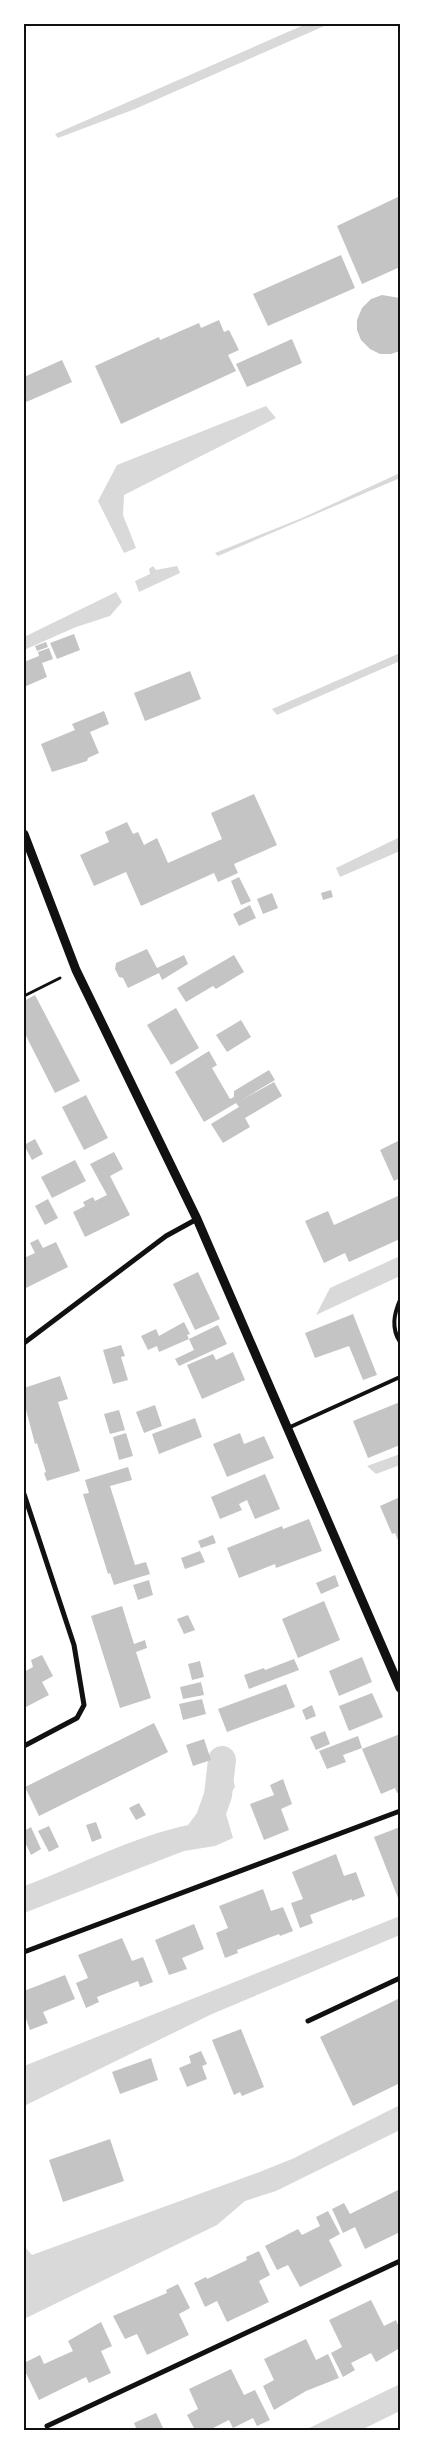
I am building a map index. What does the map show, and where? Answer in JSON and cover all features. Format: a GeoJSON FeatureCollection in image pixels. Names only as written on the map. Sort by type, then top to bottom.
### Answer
{"type":"FeatureCollection","features":[{"type":"Feature","properties":{"kind":"street"},"geometry":{"type":"LineString","coordinates":[[24,834],[76,970],[196,1219],[400,1688]]}},
{"type":"Feature","properties":{"kind":"street"},"geometry":{"type":"LineString","coordinates":[[24,1343],[166,1236],[196,1219]]}},
{"type":"Feature","properties":{"kind":"street"},"geometry":{"type":"LineString","coordinates":[[24,1494],[74,1645],[84,1705],[77,1718],[24,1746]]}},
{"type":"Feature","properties":{"kind":"street"},"geometry":{"type":"LineString","coordinates":[[24,1952],[400,1810]]}},
{"type":"Feature","properties":{"kind":"street"},"geometry":{"type":"LineString","coordinates":[[308,2021],[400,1978]]}},
{"type":"Feature","properties":{"kind":"street"},"geometry":{"type":"LineString","coordinates":[[47,2426],[400,2261]]}},
{"type":"Feature","properties":{"kind":"lane"},"geometry":{"type":"LineString","coordinates":[[400,1300],[395,1311],[394,1324],[400,1342]]}},
{"type":"Feature","properties":{"kind":"lane"},"geometry":{"type":"LineString","coordinates":[[288,1428],[400,1377]]}},
{"type":"Feature","properties":{"kind":"path"},"geometry":{"type":"LineString","coordinates":[[24,996],[76,970]]}},
{"type":"Feature","properties":{"kind":"shaded area"},"geometry":{"type":"Polygon","coordinates":[[[306,24],[329,24],[135,109],[58,138],[55,134],[306,24]]]}},
{"type":"Feature","properties":{"kind":"shaded area"},"geometry":{"type":"Polygon","coordinates":[[[266,406],[276,418],[124,495],[123,515],[136,548],[124,553],[98,501],[117,465],[266,406]]]}},
{"type":"Feature","properties":{"kind":"shaded area"},"geometry":{"type":"Polygon","coordinates":[[[400,473],[400,478],[218,556],[215,553],[302,518],[400,473]]]}},
{"type":"Feature","properties":{"kind":"shaded area"},"geometry":{"type":"Polygon","coordinates":[[[153,566],[156,570],[177,566],[180,573],[139,592],[135,581],[150,574],[149,569],[153,566]]]}},
{"type":"Feature","properties":{"kind":"shaded area"},"geometry":{"type":"Polygon","coordinates":[[[116,592],[122,602],[110,616],[76,627],[24,650],[24,637],[116,592]]]}},
{"type":"Feature","properties":{"kind":"shaded area"},"geometry":{"type":"Polygon","coordinates":[[[400,653],[400,661],[277,715],[272,709],[400,653]]]}},
{"type":"Feature","properties":{"kind":"shaded area"},"geometry":{"type":"Polygon","coordinates":[[[400,837],[400,851],[340,877],[336,868],[400,837]]]}},
{"type":"Feature","properties":{"kind":"shaded area"},"geometry":{"type":"Polygon","coordinates":[[[400,1256],[400,1276],[316,1315],[330,1288],[400,1256]]]}},
{"type":"Feature","properties":{"kind":"shaded area"},"geometry":{"type":"Polygon","coordinates":[[[400,1454],[400,1465],[376,1474],[367,1466],[400,1454]]]}},
{"type":"Feature","properties":{"kind":"shaded area"},"geometry":{"type":"Polygon","coordinates":[[[226,1751],[235,1787],[225,1801],[226,1814],[233,1838],[215,1846],[184,1851],[24,1913],[24,1886],[126,1844],[188,1825],[219,1784],[226,1751]]]}},
{"type":"Feature","properties":{"kind":"shaded area"},"geometry":{"type":"Polygon","coordinates":[[[400,1916],[400,1935],[212,2014],[24,2106],[24,2066],[400,1916]]]}},
{"type":"Feature","properties":{"kind":"shaded area"},"geometry":{"type":"Polygon","coordinates":[[[400,2105],[400,2130],[276,2191],[245,2201],[217,2225],[24,2319],[24,2246],[32,2255],[262,2171],[292,2159],[400,2105]]]}},
{"type":"Feature","properties":{"kind":"shaded area"},"geometry":{"type":"Polygon","coordinates":[[[400,2384],[400,2411],[361,2430],[305,2430],[400,2384]]]}},
{"type":"Feature","properties":{"kind":"building"},"geometry":{"type":"Polygon","coordinates":[[[400,196],[400,267],[362,284],[337,226],[400,196]]]}},
{"type":"Feature","properties":{"kind":"building"},"geometry":{"type":"Polygon","coordinates":[[[341,255],[355,288],[268,326],[253,294],[341,255]]]}},
{"type":"Feature","properties":{"kind":"building"},"geometry":{"type":"Polygon","coordinates":[[[382,295],[400,298],[400,351],[391,354],[380,354],[370,349],[361,340],[357,330],[357,320],[362,308],[371,299],[382,295]]]}},
{"type":"Feature","properties":{"kind":"building"},"geometry":{"type":"Polygon","coordinates":[[[219,320],[224,332],[229,330],[239,350],[228,355],[236,371],[121,424],[95,366],[159,337],[160,340],[199,323],[201,328],[219,320]]]}},
{"type":"Feature","properties":{"kind":"building"},"geometry":{"type":"Polygon","coordinates":[[[292,339],[302,363],[247,387],[236,364],[292,339]]]}},
{"type":"Feature","properties":{"kind":"building"},"geometry":{"type":"Polygon","coordinates":[[[62,360],[72,382],[24,403],[24,377],[62,360]]]}},
{"type":"Feature","properties":{"kind":"building"},"geometry":{"type":"Polygon","coordinates":[[[74,634],[80,650],[57,659],[50,643],[74,634]]]}},
{"type":"Feature","properties":{"kind":"building"},"geometry":{"type":"Polygon","coordinates":[[[46,642],[48,647],[37,651],[35,646],[46,642]]]}},
{"type":"Feature","properties":{"kind":"building"},"geometry":{"type":"Polygon","coordinates":[[[49,648],[53,659],[42,663],[47,677],[24,687],[24,662],[39,656],[38,652],[49,648]]]}},
{"type":"Feature","properties":{"kind":"building"},"geometry":{"type":"Polygon","coordinates":[[[190,671],[201,699],[145,721],[134,693],[190,671]]]}},
{"type":"Feature","properties":{"kind":"building"},"geometry":{"type":"Polygon","coordinates":[[[104,711],[109,724],[90,732],[99,753],[88,758],[87,761],[52,772],[41,744],[75,730],[72,724],[104,711]]]}},
{"type":"Feature","properties":{"kind":"building"},"geometry":{"type":"Polygon","coordinates":[[[254,794],[277,845],[234,864],[238,873],[218,882],[214,873],[141,906],[126,872],[94,886],[80,855],[109,842],[105,832],[127,822],[133,834],[138,832],[144,845],[157,838],[168,863],[222,839],[211,813],[254,794]]]}},
{"type":"Feature","properties":{"kind":"building"},"geometry":{"type":"Polygon","coordinates":[[[239,877],[251,901],[241,905],[231,881],[239,877]]]}},
{"type":"Feature","properties":{"kind":"building"},"geometry":{"type":"Polygon","coordinates":[[[331,890],[333,897],[323,900],[321,893],[331,890]]]}},
{"type":"Feature","properties":{"kind":"building"},"geometry":{"type":"Polygon","coordinates":[[[272,893],[278,908],[263,914],[257,899],[272,893]]]}},
{"type":"Feature","properties":{"kind":"building"},"geometry":{"type":"Polygon","coordinates":[[[250,905],[256,918],[239,926],[233,914],[250,905]]]}},
{"type":"Feature","properties":{"kind":"building"},"geometry":{"type":"Polygon","coordinates":[[[147,949],[157,968],[184,955],[188,964],[162,980],[159,973],[128,988],[123,978],[119,977],[115,969],[116,963],[147,949]]]}},
{"type":"Feature","properties":{"kind":"building"},"geometry":{"type":"Polygon","coordinates":[[[234,955],[244,972],[216,989],[213,986],[186,1002],[177,988],[234,955]]]}},
{"type":"Feature","properties":{"kind":"building"},"geometry":{"type":"Polygon","coordinates":[[[35,995],[80,1081],[55,1093],[24,1032],[24,1001],[35,995]]]}},
{"type":"Feature","properties":{"kind":"building"},"geometry":{"type":"Polygon","coordinates":[[[176,1008],[199,1048],[171,1065],[147,1025],[176,1008]]]}},
{"type":"Feature","properties":{"kind":"building"},"geometry":{"type":"Polygon","coordinates":[[[241,1020],[251,1037],[227,1052],[216,1035],[241,1020]]]}},
{"type":"Feature","properties":{"kind":"building"},"geometry":{"type":"Polygon","coordinates":[[[209,1051],[217,1065],[212,1068],[230,1099],[234,1097],[234,1091],[269,1070],[275,1080],[240,1101],[274,1082],[282,1096],[245,1118],[250,1127],[223,1143],[211,1124],[239,1107],[236,1103],[204,1122],[175,1072],[209,1051]]]}},
{"type":"Feature","properties":{"kind":"building"},"geometry":{"type":"Polygon","coordinates":[[[86,1095],[108,1138],[84,1150],[62,1107],[86,1095]]]}},
{"type":"Feature","properties":{"kind":"building"},"geometry":{"type":"Polygon","coordinates":[[[35,1139],[43,1154],[32,1160],[24,1145],[35,1139]]]}},
{"type":"Feature","properties":{"kind":"building"},"geometry":{"type":"Polygon","coordinates":[[[400,1140],[400,1178],[394,1181],[380,1150],[400,1140]]]}},
{"type":"Feature","properties":{"kind":"building"},"geometry":{"type":"Polygon","coordinates":[[[114,1152],[123,1169],[110,1176],[130,1215],[85,1237],[73,1212],[85,1206],[83,1202],[93,1197],[95,1201],[107,1195],[90,1164],[114,1152]]]}},
{"type":"Feature","properties":{"kind":"building"},"geometry":{"type":"Polygon","coordinates":[[[75,1160],[86,1181],[52,1198],[41,1177],[75,1160]]]}},
{"type":"Feature","properties":{"kind":"building"},"geometry":{"type":"Polygon","coordinates":[[[400,1195],[400,1239],[349,1262],[345,1253],[324,1263],[305,1221],[328,1211],[334,1225],[400,1195]]]}},
{"type":"Feature","properties":{"kind":"building"},"geometry":{"type":"Polygon","coordinates":[[[48,1199],[58,1218],[45,1225],[35,1206],[48,1199]]]}},
{"type":"Feature","properties":{"kind":"building"},"geometry":{"type":"Polygon","coordinates":[[[38,1239],[43,1248],[56,1242],[68,1267],[24,1289],[24,1258],[35,1253],[30,1243],[38,1239]]]}},
{"type":"Feature","properties":{"kind":"building"},"geometry":{"type":"Polygon","coordinates":[[[198,1272],[220,1319],[195,1330],[173,1284],[198,1272]]]}},
{"type":"Feature","properties":{"kind":"building"},"geometry":{"type":"Polygon","coordinates":[[[353,1314],[377,1375],[363,1380],[349,1346],[315,1358],[305,1333],[353,1314]]]}},
{"type":"Feature","properties":{"kind":"building"},"geometry":{"type":"Polygon","coordinates":[[[184,1322],[190,1334],[187,1335],[189,1339],[159,1352],[157,1346],[148,1350],[141,1336],[156,1329],[159,1336],[184,1322]]]}},
{"type":"Feature","properties":{"kind":"building"},"geometry":{"type":"Polygon","coordinates":[[[218,1325],[227,1344],[179,1366],[175,1359],[194,1350],[189,1339],[218,1325]]]}},
{"type":"Feature","properties":{"kind":"building"},"geometry":{"type":"Polygon","coordinates":[[[121,1345],[125,1356],[121,1357],[128,1380],[113,1384],[103,1350],[121,1345]]]}},
{"type":"Feature","properties":{"kind":"building"},"geometry":{"type":"Polygon","coordinates":[[[233,1352],[245,1380],[202,1399],[187,1365],[213,1354],[216,1360],[233,1352]]]}},
{"type":"Feature","properties":{"kind":"building"},"geometry":{"type":"Polygon","coordinates":[[[60,1376],[68,1399],[58,1402],[80,1471],[47,1481],[44,1473],[46,1472],[37,1443],[35,1444],[24,1402],[24,1388],[60,1376]]]}},
{"type":"Feature","properties":{"kind":"building"},"geometry":{"type":"Polygon","coordinates":[[[400,1402],[400,1445],[368,1458],[353,1421],[400,1402]]]}},
{"type":"Feature","properties":{"kind":"building"},"geometry":{"type":"Polygon","coordinates":[[[155,1405],[162,1426],[144,1433],[136,1412],[155,1405]]]}},
{"type":"Feature","properties":{"kind":"building"},"geometry":{"type":"Polygon","coordinates":[[[119,1410],[125,1430],[110,1434],[104,1414],[119,1410]]]}},
{"type":"Feature","properties":{"kind":"building"},"geometry":{"type":"Polygon","coordinates":[[[195,1418],[202,1437],[159,1454],[152,1434],[195,1418]]]}},
{"type":"Feature","properties":{"kind":"building"},"geometry":{"type":"Polygon","coordinates":[[[126,1433],[133,1456],[119,1460],[113,1437],[126,1433]]]}},
{"type":"Feature","properties":{"kind":"building"},"geometry":{"type":"Polygon","coordinates":[[[240,1433],[244,1444],[264,1436],[274,1458],[227,1477],[213,1444],[240,1433]]]}},
{"type":"Feature","properties":{"kind":"building"},"geometry":{"type":"Polygon","coordinates":[[[128,1467],[132,1480],[110,1486],[135,1565],[146,1562],[150,1574],[114,1585],[110,1573],[108,1574],[83,1494],[89,1493],[85,1480],[128,1467]]]}},
{"type":"Feature","properties":{"kind":"building"},"geometry":{"type":"Polygon","coordinates":[[[265,1474],[280,1509],[255,1519],[247,1500],[239,1504],[242,1510],[220,1519],[211,1497],[265,1474]]]}},
{"type":"Feature","properties":{"kind":"building"},"geometry":{"type":"Polygon","coordinates":[[[400,1497],[400,1545],[395,1533],[392,1534],[380,1506],[400,1497]]]}},
{"type":"Feature","properties":{"kind":"building"},"geometry":{"type":"Polygon","coordinates":[[[309,1519],[322,1551],[276,1568],[275,1564],[239,1578],[227,1548],[282,1526],[283,1529],[309,1519]]]}},
{"type":"Feature","properties":{"kind":"building"},"geometry":{"type":"Polygon","coordinates":[[[213,1535],[216,1543],[201,1548],[198,1541],[213,1535]]]}},
{"type":"Feature","properties":{"kind":"building"},"geometry":{"type":"Polygon","coordinates":[[[200,1551],[205,1562],[185,1569],[181,1558],[200,1551]]]}},
{"type":"Feature","properties":{"kind":"building"},"geometry":{"type":"Polygon","coordinates":[[[335,1575],[339,1586],[321,1594],[316,1583],[335,1575]]]}},
{"type":"Feature","properties":{"kind":"building"},"geometry":{"type":"Polygon","coordinates":[[[149,1580],[153,1595],[138,1600],[133,1585],[149,1580]]]}},
{"type":"Feature","properties":{"kind":"building"},"geometry":{"type":"Polygon","coordinates":[[[324,1601],[340,1640],[298,1658],[282,1619],[324,1601]]]}},
{"type":"Feature","properties":{"kind":"building"},"geometry":{"type":"Polygon","coordinates":[[[122,1606],[134,1644],[145,1640],[147,1648],[136,1652],[151,1698],[120,1708],[91,1616],[122,1606]]]}},
{"type":"Feature","properties":{"kind":"building"},"geometry":{"type":"Polygon","coordinates":[[[188,1615],[195,1630],[184,1634],[177,1619],[188,1615]]]}},
{"type":"Feature","properties":{"kind":"building"},"geometry":{"type":"Polygon","coordinates":[[[42,1655],[53,1676],[42,1682],[49,1695],[24,1708],[24,1672],[33,1667],[31,1660],[42,1655]]]}},
{"type":"Feature","properties":{"kind":"building"},"geometry":{"type":"Polygon","coordinates":[[[362,1657],[372,1682],[339,1696],[329,1671],[362,1657]]]}},
{"type":"Feature","properties":{"kind":"building"},"geometry":{"type":"Polygon","coordinates":[[[294,1659],[299,1670],[249,1689],[244,1675],[264,1668],[265,1670],[294,1659]]]}},
{"type":"Feature","properties":{"kind":"building"},"geometry":{"type":"Polygon","coordinates":[[[200,1661],[204,1677],[192,1680],[188,1664],[200,1661]]]}},
{"type":"Feature","properties":{"kind":"building"},"geometry":{"type":"Polygon","coordinates":[[[201,1682],[204,1695],[183,1699],[180,1687],[201,1682]]]}},
{"type":"Feature","properties":{"kind":"building"},"geometry":{"type":"Polygon","coordinates":[[[286,1684],[295,1707],[227,1732],[218,1709],[286,1684]]]}},
{"type":"Feature","properties":{"kind":"building"},"geometry":{"type":"Polygon","coordinates":[[[372,1693],[383,1717],[349,1731],[339,1706],[372,1693]]]}},
{"type":"Feature","properties":{"kind":"building"},"geometry":{"type":"Polygon","coordinates":[[[202,1699],[206,1714],[183,1720],[179,1704],[202,1699]]]}},
{"type":"Feature","properties":{"kind":"building"},"geometry":{"type":"Polygon","coordinates":[[[312,1705],[316,1716],[306,1720],[302,1710],[312,1705]]]}},
{"type":"Feature","properties":{"kind":"building"},"geometry":{"type":"Polygon","coordinates":[[[154,1723],[168,1752],[39,1816],[25,1787],[154,1723]]]}},
{"type":"Feature","properties":{"kind":"building"},"geometry":{"type":"Polygon","coordinates":[[[325,1731],[330,1744],[316,1750],[310,1737],[325,1731]]]}},
{"type":"Feature","properties":{"kind":"building"},"geometry":{"type":"Polygon","coordinates":[[[400,1734],[400,1792],[397,1793],[395,1788],[381,1794],[362,1749],[400,1734]]]}},
{"type":"Feature","properties":{"kind":"building"},"geometry":{"type":"Polygon","coordinates":[[[358,1736],[362,1748],[343,1755],[346,1762],[327,1769],[319,1751],[358,1736]]]}},
{"type":"Feature","properties":{"kind":"building"},"geometry":{"type":"Polygon","coordinates":[[[204,1739],[211,1760],[193,1766],[186,1745],[204,1739]]]}},
{"type":"Feature","properties":{"kind":"building"},"geometry":{"type":"Polygon","coordinates":[[[283,1779],[292,1804],[281,1809],[289,1830],[264,1840],[250,1804],[274,1795],[270,1785],[283,1779]]]}},
{"type":"Feature","properties":{"kind":"building"},"geometry":{"type":"Polygon","coordinates":[[[139,1803],[146,1815],[136,1820],[129,1808],[139,1803]]]}},
{"type":"Feature","properties":{"kind":"building"},"geometry":{"type":"Polygon","coordinates":[[[96,1822],[102,1838],[92,1842],[86,1825],[96,1822]]]}},
{"type":"Feature","properties":{"kind":"building"},"geometry":{"type":"Polygon","coordinates":[[[49,1826],[59,1847],[49,1852],[38,1831],[49,1826]]]}},
{"type":"Feature","properties":{"kind":"building"},"geometry":{"type":"Polygon","coordinates":[[[31,1827],[41,1849],[31,1855],[24,1840],[24,1831],[31,1827]]]}},
{"type":"Feature","properties":{"kind":"building"},"geometry":{"type":"Polygon","coordinates":[[[400,1827],[400,1903],[374,1837],[400,1827]]]}},
{"type":"Feature","properties":{"kind":"building"},"geometry":{"type":"Polygon","coordinates":[[[336,1854],[344,1876],[356,1872],[365,1896],[310,1915],[313,1923],[300,1928],[291,1903],[303,1899],[292,1872],[336,1854]]]}},
{"type":"Feature","properties":{"kind":"building"},"geometry":{"type":"Polygon","coordinates":[[[263,1889],[271,1911],[283,1907],[293,1931],[280,1936],[279,1934],[237,1950],[238,1953],[225,1958],[216,1933],[228,1928],[219,1906],[263,1889]]]}},
{"type":"Feature","properties":{"kind":"building"},"geometry":{"type":"Polygon","coordinates":[[[194,1924],[204,1949],[182,1958],[187,1969],[169,1975],[155,1940],[194,1924]]]}},
{"type":"Feature","properties":{"kind":"building"},"geometry":{"type":"Polygon","coordinates":[[[122,1938],[132,1961],[143,1957],[153,1982],[140,1987],[138,1981],[97,1997],[99,2002],[86,2008],[76,1983],[88,1978],[78,1955],[122,1938]]]}},
{"type":"Feature","properties":{"kind":"building"},"geometry":{"type":"Polygon","coordinates":[[[65,1975],[75,1999],[43,2012],[48,2023],[30,2030],[24,2013],[24,1991],[65,1975]]]}},
{"type":"Feature","properties":{"kind":"building"},"geometry":{"type":"Polygon","coordinates":[[[400,1998],[400,2083],[353,2106],[320,2037],[400,1998]]]}},
{"type":"Feature","properties":{"kind":"building"},"geometry":{"type":"Polygon","coordinates":[[[241,2029],[264,2087],[242,2096],[240,2092],[234,2095],[212,2040],[241,2029]]]}},
{"type":"Feature","properties":{"kind":"building"},"geometry":{"type":"Polygon","coordinates":[[[201,2051],[207,2064],[202,2066],[207,2079],[187,2087],[179,2068],[191,2063],[189,2056],[201,2051]]]}},
{"type":"Feature","properties":{"kind":"building"},"geometry":{"type":"Polygon","coordinates":[[[151,2058],[158,2080],[120,2094],[112,2072],[151,2058]]]}},
{"type":"Feature","properties":{"kind":"building"},"geometry":{"type":"Polygon","coordinates":[[[110,2139],[124,2181],[63,2202],[49,2160],[110,2139]]]}},
{"type":"Feature","properties":{"kind":"building"},"geometry":{"type":"Polygon","coordinates":[[[400,2189],[400,2232],[365,2249],[355,2227],[343,2233],[332,2209],[344,2203],[350,2214],[400,2189]]]}},
{"type":"Feature","properties":{"kind":"building"},"geometry":{"type":"Polygon","coordinates":[[[328,2211],[340,2234],[329,2240],[342,2266],[300,2287],[288,2265],[277,2270],[265,2246],[298,2229],[302,2235],[320,2226],[316,2217],[328,2211]]]}},
{"type":"Feature","properties":{"kind":"building"},"geometry":{"type":"Polygon","coordinates":[[[259,2251],[270,2275],[259,2281],[269,2302],[227,2322],[217,2301],[205,2307],[194,2283],[206,2277],[207,2279],[247,2260],[246,2257],[259,2251]]]}},
{"type":"Feature","properties":{"kind":"building"},"geometry":{"type":"Polygon","coordinates":[[[178,2284],[190,2308],[179,2314],[189,2335],[147,2355],[137,2334],[125,2339],[113,2316],[167,2293],[166,2290],[178,2284]]]}},
{"type":"Feature","properties":{"kind":"building"},"geometry":{"type":"Polygon","coordinates":[[[371,2300],[384,2326],[396,2320],[400,2330],[400,2348],[376,2362],[371,2353],[351,2363],[355,2370],[343,2377],[331,2353],[342,2347],[329,2320],[371,2300]]]}},
{"type":"Feature","properties":{"kind":"building"},"geometry":{"type":"Polygon","coordinates":[[[101,2322],[112,2346],[101,2351],[111,2373],[89,2383],[86,2377],[39,2400],[26,2373],[24,2363],[40,2355],[44,2364],[73,2351],[68,2341],[101,2322]]]}},
{"type":"Feature","properties":{"kind":"building"},"geometry":{"type":"Polygon","coordinates":[[[306,2339],[316,2360],[328,2354],[339,2378],[306,2391],[274,2410],[263,2386],[274,2380],[264,2359],[306,2339]]]}},
{"type":"Feature","properties":{"kind":"building"},"geometry":{"type":"Polygon","coordinates":[[[231,2369],[244,2395],[255,2390],[270,2420],[257,2426],[253,2418],[233,2428],[229,2420],[209,2430],[195,2430],[187,2415],[198,2409],[189,2389],[231,2369]]]}},
{"type":"Feature","properties":{"kind":"building"},"geometry":{"type":"Polygon","coordinates":[[[156,2413],[164,2430],[137,2430],[134,2423],[156,2413]]]}},
{"type":"Feature","properties":{"kind":"waterway"},"geometry":{"type":"LineString","coordinates":[[211,1815],[218,1795],[222,1760]]}}]}
